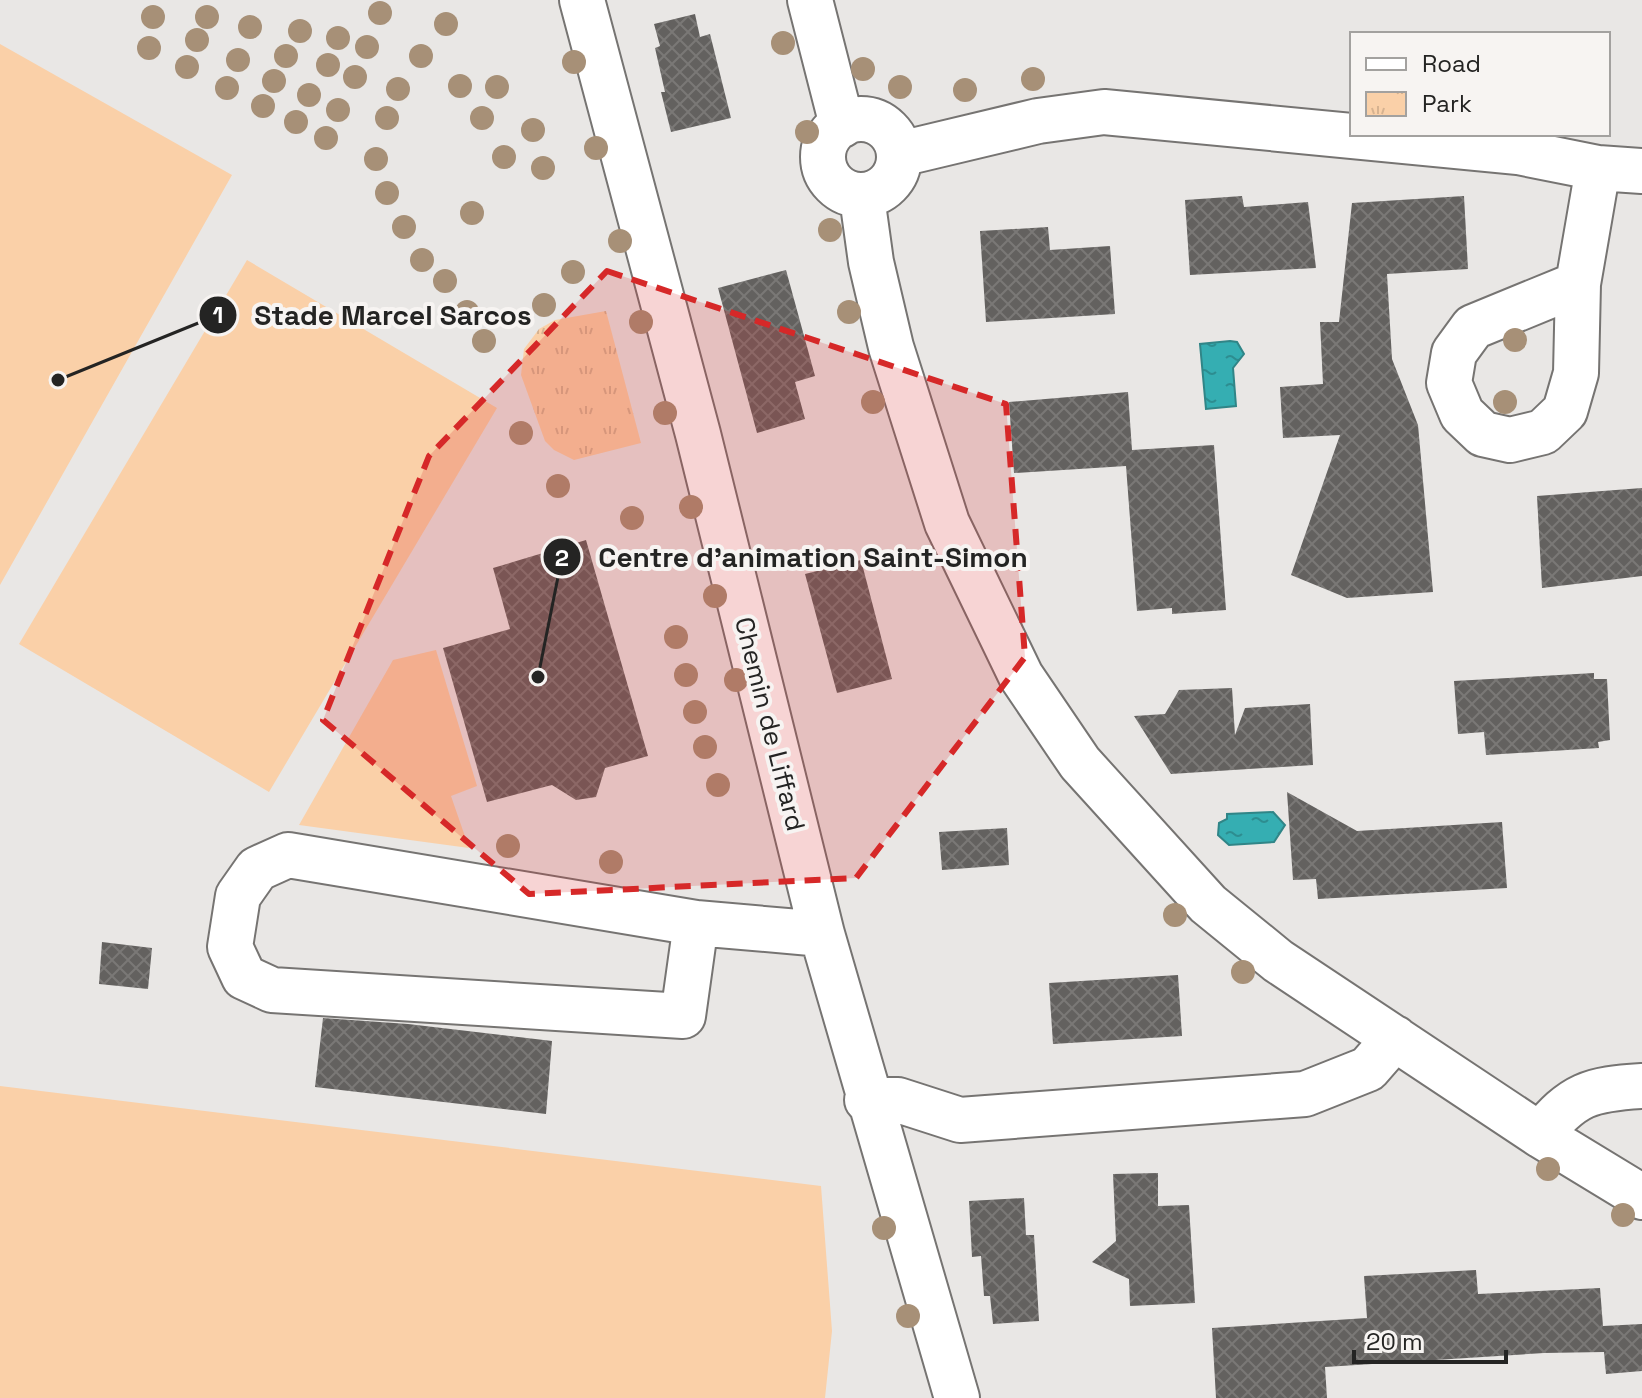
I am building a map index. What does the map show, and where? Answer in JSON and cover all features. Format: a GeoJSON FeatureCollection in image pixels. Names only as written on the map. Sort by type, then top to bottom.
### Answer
{"type":"FeatureCollection","features":[{"type":"Feature","properties":{"kind":"street","name":"Chemin de Liffard"},"geometry":{"type":"LineString","coordinates":[[582,0],[698,434],[822,934],[867,1100],[957,1398]]}},
{"type":"Feature","properties":{"kind":"street"},"geometry":{"type":"LineString","coordinates":[[810,0],[842,125]]}},
{"type":"Feature","properties":{"kind":"street"},"geometry":{"type":"LineString","coordinates":[[900,154],[1038,121],[1104,112],[1350,136]]}},
{"type":"Feature","properties":{"kind":"street"},"geometry":{"type":"LineString","coordinates":[[854,119],[870,119],[890,132],[900,154],[895,175],[884,188],[862,197],[834,185],[824,169],[824,145],[842,125],[854,119]]}},
{"type":"Feature","properties":{"kind":"street"},"geometry":{"type":"LineString","coordinates":[[1352,136],[1518,152],[1598,168],[1642,171]]}},
{"type":"Feature","properties":{"kind":"street"},"geometry":{"type":"LineString","coordinates":[[1578,284],[1598,168]]}},
{"type":"Feature","properties":{"kind":"street"},"geometry":{"type":"LineString","coordinates":[[862,197],[871,262],[891,347],[947,523],[1021,676],[1080,763],[1208,904],[1278,961],[1540,1135],[1642,1197]]}},
{"type":"Feature","properties":{"kind":"street"},"geometry":{"type":"LineString","coordinates":[[696,923],[683,1016],[272,990],[244,977],[230,947],[238,896],[257,869],[288,855],[696,923],[822,934]]}},
{"type":"Feature","properties":{"kind":"street"},"geometry":{"type":"LineString","coordinates":[[867,1100],[898,1100],[960,1120],[1305,1094],[1368,1069],[1395,1038]]}},
{"type":"Feature","properties":{"kind":"street"},"geometry":{"type":"LineString","coordinates":[[1540,1135],[1564,1105],[1603,1089],[1642,1086]]}},
{"type":"Feature","properties":{"kind":"highlighted area"},"geometry":{"type":"Polygon","coordinates":[[[607,271],[1006,404],[1025,657],[856,878],[529,894],[323,720],[429,456],[607,271]]]}},
{"type":"Feature","properties":{"kind":"green space"},"geometry":{"type":"Polygon","coordinates":[[[0,44],[232,175],[0,585],[0,44]]]}},
{"type":"Feature","properties":{"kind":"green space"},"geometry":{"type":"Polygon","coordinates":[[[247,260],[497,408],[269,792],[19,644],[247,260]]]}},
{"type":"Feature","properties":{"kind":"green space"},"geometry":{"type":"Polygon","coordinates":[[[606,311],[641,443],[574,460],[554,450],[545,441],[521,375],[524,349],[539,329],[555,320],[606,311]]]}},
{"type":"Feature","properties":{"kind":"green space"},"geometry":{"type":"Polygon","coordinates":[[[436,650],[477,786],[451,796],[469,848],[299,825],[393,660],[436,650]]]}},
{"type":"Feature","properties":{"kind":"green space"},"geometry":{"type":"Polygon","coordinates":[[[0,1086],[821,1186],[832,1331],[825,1398],[0,1398],[0,1086]]]}},
{"type":"Feature","properties":{"kind":"water"},"geometry":{"type":"Polygon","coordinates":[[[1237,342],[1244,354],[1233,368],[1236,406],[1206,409],[1200,344],[1237,342]]]}},
{"type":"Feature","properties":{"kind":"water"},"geometry":{"type":"Polygon","coordinates":[[[1273,812],[1285,825],[1274,842],[1229,845],[1218,835],[1219,823],[1227,819],[1227,814],[1273,812]]]}},
{"type":"Feature","properties":{"kind":"building"},"geometry":{"type":"Polygon","coordinates":[[[695,14],[700,37],[710,34],[731,118],[671,132],[661,92],[665,92],[655,48],[660,46],[654,24],[695,14]]]}},
{"type":"Feature","properties":{"kind":"building"},"geometry":{"type":"Polygon","coordinates":[[[1242,196],[1244,207],[1308,202],[1316,268],[1190,275],[1185,200],[1242,196]]]}},
{"type":"Feature","properties":{"kind":"building"},"geometry":{"type":"Polygon","coordinates":[[[1464,196],[1468,269],[1387,274],[1392,359],[1418,425],[1433,592],[1347,598],[1291,575],[1340,435],[1283,438],[1280,387],[1323,384],[1320,322],[1339,322],[1352,203],[1464,196]]]}},
{"type":"Feature","properties":{"kind":"building"},"geometry":{"type":"Polygon","coordinates":[[[1048,227],[1050,250],[1110,246],[1115,314],[986,322],[980,231],[1048,227]]]}},
{"type":"Feature","properties":{"kind":"building"},"geometry":{"type":"Polygon","coordinates":[[[786,270],[815,376],[795,382],[805,419],[757,433],[718,288],[786,270]]]}},
{"type":"Feature","properties":{"kind":"building"},"geometry":{"type":"Polygon","coordinates":[[[1128,392],[1132,450],[1214,445],[1226,610],[1172,614],[1172,608],[1137,611],[1126,466],[1014,473],[1009,402],[1128,392]]]}},
{"type":"Feature","properties":{"kind":"building"},"geometry":{"type":"Polygon","coordinates":[[[1642,488],[1642,576],[1542,588],[1537,496],[1642,488]]]}},
{"type":"Feature","properties":{"kind":"building"},"geometry":{"type":"Polygon","coordinates":[[[586,540],[648,756],[605,768],[596,797],[576,800],[552,785],[487,802],[443,648],[510,629],[493,568],[586,540]]]}},
{"type":"Feature","properties":{"kind":"building"},"geometry":{"type":"Polygon","coordinates":[[[861,560],[892,679],[837,693],[805,574],[861,560]]]}},
{"type":"Feature","properties":{"kind":"building"},"geometry":{"type":"Polygon","coordinates":[[[1594,673],[1594,679],[1607,679],[1610,740],[1598,742],[1599,748],[1486,755],[1484,732],[1458,734],[1454,681],[1594,673]]]}},
{"type":"Feature","properties":{"kind":"building"},"geometry":{"type":"Polygon","coordinates":[[[1232,688],[1235,735],[1245,708],[1310,704],[1313,765],[1171,774],[1134,716],[1165,714],[1179,690],[1232,688]]]}},
{"type":"Feature","properties":{"kind":"building"},"geometry":{"type":"Polygon","coordinates":[[[1287,792],[1357,831],[1502,822],[1507,888],[1318,899],[1316,879],[1293,880],[1287,792]]]}},
{"type":"Feature","properties":{"kind":"building"},"geometry":{"type":"Polygon","coordinates":[[[1007,828],[1009,865],[942,870],[939,832],[1007,828]]]}},
{"type":"Feature","properties":{"kind":"building"},"geometry":{"type":"Polygon","coordinates":[[[102,942],[152,948],[148,989],[99,984],[102,942]]]}},
{"type":"Feature","properties":{"kind":"building"},"geometry":{"type":"Polygon","coordinates":[[[1178,975],[1182,1036],[1053,1044],[1049,983],[1178,975]]]}},
{"type":"Feature","properties":{"kind":"building"},"geometry":{"type":"Polygon","coordinates":[[[323,1018],[408,1024],[552,1041],[546,1114],[315,1087],[323,1018]]]}},
{"type":"Feature","properties":{"kind":"building"},"geometry":{"type":"Polygon","coordinates":[[[1158,1173],[1158,1206],[1189,1205],[1195,1303],[1130,1306],[1129,1279],[1092,1262],[1116,1241],[1113,1174],[1158,1173]]]}},
{"type":"Feature","properties":{"kind":"building"},"geometry":{"type":"Polygon","coordinates":[[[1024,1198],[1026,1235],[1034,1235],[1039,1321],[993,1324],[990,1296],[984,1296],[981,1256],[972,1257],[969,1201],[1024,1198]]]}},
{"type":"Feature","properties":{"kind":"building"},"geometry":{"type":"Polygon","coordinates":[[[1476,1270],[1478,1294],[1600,1288],[1603,1326],[1642,1324],[1642,1371],[1606,1374],[1604,1352],[1544,1353],[1325,1367],[1327,1398],[1216,1398],[1212,1328],[1367,1318],[1364,1276],[1476,1270]]]}},
{"type":"Feature","properties":{"kind":"place","name":"Stade Marcel Sarcos"},"geometry":{"type":"Point","coordinates":[58,380]}},
{"type":"Feature","properties":{"kind":"place","name":"Centre d'animation Saint-Simon"},"geometry":{"type":"Point","coordinates":[538,677]}}]}
